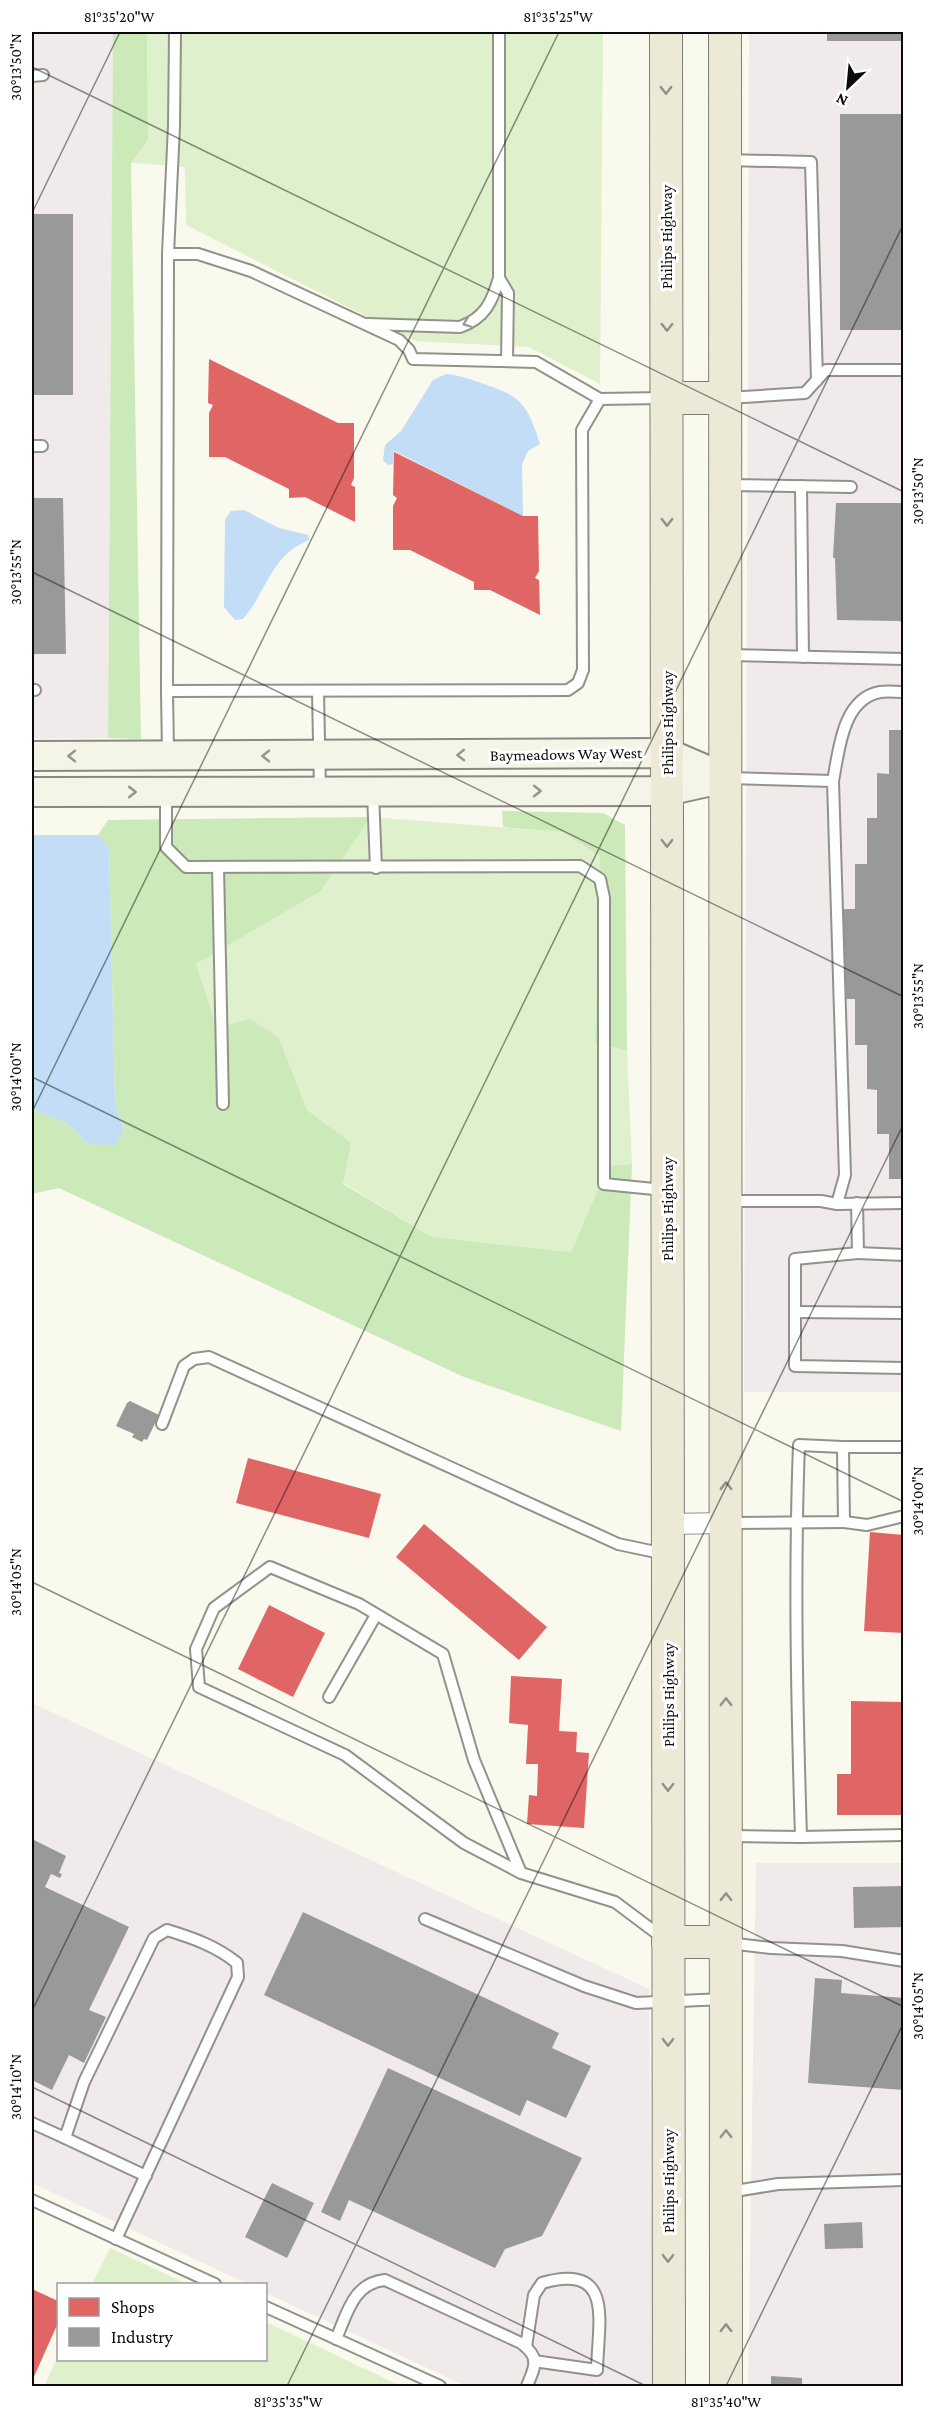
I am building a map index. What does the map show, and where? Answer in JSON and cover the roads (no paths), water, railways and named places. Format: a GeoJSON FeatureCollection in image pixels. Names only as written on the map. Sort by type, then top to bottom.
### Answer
{"type":"FeatureCollection","features":[{"type":"Feature","properties":{"kind":"main road","name":"Philips Highway"},"geometry":{"type":"LineString","coordinates":[[666,32],[669,2386]]}},
{"type":"Feature","properties":{"kind":"main road"},"geometry":{"type":"LineString","coordinates":[[725,32],[726,2386]]}},
{"type":"Feature","properties":{"kind":"main road"},"geometry":{"type":"LineString","coordinates":[[667,398],[725,398]]}},
{"type":"Feature","properties":{"kind":"main road"},"geometry":{"type":"LineString","coordinates":[[668,1942],[726,1942]]}},
{"type":"Feature","properties":{"kind":"street","name":"Baymeadows Way West"},"geometry":{"type":"LineString","coordinates":[[32,756],[667,753],[725,778]]}},
{"type":"Feature","properties":{"kind":"street"},"geometry":{"type":"LineString","coordinates":[[32,792],[667,791],[725,778]]}},
{"type":"Feature","properties":{"kind":"street"},"geometry":{"type":"LineString","coordinates":[[668,1524],[726,1523]]}},
{"type":"Feature","properties":{"kind":"lane"},"geometry":{"type":"LineString","coordinates":[[168,755],[168,254],[174,126],[175,32]]}},
{"type":"Feature","properties":{"kind":"lane"},"geometry":{"type":"LineString","coordinates":[[362,323],[460,327],[474,322],[485,313],[493,298],[498,278],[498,32]]}},
{"type":"Feature","properties":{"kind":"lane"},"geometry":{"type":"LineString","coordinates":[[32,76],[43,75]]}},
{"type":"Feature","properties":{"kind":"lane"},"geometry":{"type":"LineString","coordinates":[[725,160],[811,162],[817,380]]}},
{"type":"Feature","properties":{"kind":"lane"},"geometry":{"type":"LineString","coordinates":[[168,254],[198,254],[227,262],[399,340],[409,350],[413,359],[536,362],[600,399],[667,398]]}},
{"type":"Feature","properties":{"kind":"lane"},"geometry":{"type":"LineString","coordinates":[[498,278],[508,293],[507,361]]}},
{"type":"Feature","properties":{"kind":"lane"},"geometry":{"type":"LineString","coordinates":[[725,398],[805,393],[826,370],[903,370]]}},
{"type":"Feature","properties":{"kind":"lane"},"geometry":{"type":"LineString","coordinates":[[167,691],[568,690],[578,683],[583,670],[582,430],[600,399]]}},
{"type":"Feature","properties":{"kind":"lane"},"geometry":{"type":"LineString","coordinates":[[725,484],[851,487]]}},
{"type":"Feature","properties":{"kind":"lane"},"geometry":{"type":"LineString","coordinates":[[801,486],[803,657]]}},
{"type":"Feature","properties":{"kind":"lane"},"geometry":{"type":"LineString","coordinates":[[725,655],[903,659]]}},
{"type":"Feature","properties":{"kind":"lane"},"geometry":{"type":"LineString","coordinates":[[318,691],[320,792]]}},
{"type":"Feature","properties":{"kind":"lane"},"geometry":{"type":"LineString","coordinates":[[837,1204],[845,1175],[832,782],[843,736],[854,707],[879,692],[903,692]]}},
{"type":"Feature","properties":{"kind":"lane"},"geometry":{"type":"LineString","coordinates":[[725,778],[832,782]]}},
{"type":"Feature","properties":{"kind":"lane"},"geometry":{"type":"LineString","coordinates":[[166,792],[166,847],[186,867],[580,866],[600,879],[604,898],[604,1184],[668,1190]]}},
{"type":"Feature","properties":{"kind":"lane"},"geometry":{"type":"LineString","coordinates":[[373,792],[375,868]]}},
{"type":"Feature","properties":{"kind":"lane"},"geometry":{"type":"LineString","coordinates":[[218,867],[223,1104]]}},
{"type":"Feature","properties":{"kind":"lane"},"geometry":{"type":"LineString","coordinates":[[724,1201],[903,1203]]}},
{"type":"Feature","properties":{"kind":"lane"},"geometry":{"type":"LineString","coordinates":[[857,1203],[858,1253]]}},
{"type":"Feature","properties":{"kind":"lane"},"geometry":{"type":"LineString","coordinates":[[903,1255],[858,1253],[795,1258],[795,1366],[903,1368]]}},
{"type":"Feature","properties":{"kind":"lane"},"geometry":{"type":"LineString","coordinates":[[795,1312],[903,1313]]}},
{"type":"Feature","properties":{"kind":"lane"},"geometry":{"type":"LineString","coordinates":[[162,1424],[184,1366],[194,1359],[209,1357],[618,1544],[668,1555]]}},
{"type":"Feature","properties":{"kind":"lane"},"geometry":{"type":"LineString","coordinates":[[801,1837],[796,1522],[799,1445],[903,1447]]}},
{"type":"Feature","properties":{"kind":"lane"},"geometry":{"type":"LineString","coordinates":[[843,1447],[844,1522]]}},
{"type":"Feature","properties":{"kind":"lane"},"geometry":{"type":"LineString","coordinates":[[726,1523],[844,1522],[867,1525],[903,1516]]}},
{"type":"Feature","properties":{"kind":"lane"},"geometry":{"type":"LineString","coordinates":[[521,1873],[474,1760],[443,1654],[359,1604],[270,1567],[214,1608],[196,1649],[199,1688],[345,1755],[464,1843],[521,1873],[615,1902],[668,1942]]}},
{"type":"Feature","properties":{"kind":"lane"},"geometry":{"type":"LineString","coordinates":[[329,1696],[376,1615]]}},
{"type":"Feature","properties":{"kind":"lane"},"geometry":{"type":"LineString","coordinates":[[726,1836],[903,1835]]}},
{"type":"Feature","properties":{"kind":"lane"},"geometry":{"type":"LineString","coordinates":[[425,1919],[584,1986],[636,2003],[726,1999]]}},
{"type":"Feature","properties":{"kind":"lane"},"geometry":{"type":"LineString","coordinates":[[65,2138],[84,2082],[154,1938],[167,1930],[221,1950],[237,1963],[238,1977],[116,2239]]}},
{"type":"Feature","properties":{"kind":"lane"},"geometry":{"type":"LineString","coordinates":[[726,1942],[771,1948],[842,1950],[903,1961]]}},
{"type":"Feature","properties":{"kind":"lane"},"geometry":{"type":"LineString","coordinates":[[32,2123],[146,2176]]}},
{"type":"Feature","properties":{"kind":"lane"},"geometry":{"type":"LineString","coordinates":[[726,2193],[778,2184],[903,2180]]}},
{"type":"Feature","properties":{"kind":"lane"},"geometry":{"type":"LineString","coordinates":[[32,2200],[213,2283]]}},
{"type":"Feature","properties":{"kind":"lane"},"geometry":{"type":"LineString","coordinates":[[526,2347],[534,2295],[542,2283],[570,2278],[584,2281],[594,2289],[598,2301],[597,2370],[577,2369],[534,2361]]}},
{"type":"Feature","properties":{"kind":"lane"},"geometry":{"type":"LineString","coordinates":[[336,2339],[357,2292],[372,2282],[385,2280],[526,2347],[532,2352],[536,2365],[527,2386]]}},
{"type":"Feature","properties":{"kind":"lane"},"geometry":{"type":"LineString","coordinates":[[267,2307],[440,2386]]}},
{"type":"Feature","properties":{"kind":"water"},"geometry":{"type":"Polygon","coordinates":[[[446,374],[466,378],[503,391],[520,402],[530,418],[540,444],[528,451],[522,464],[523,516],[394,451],[393,464],[388,465],[383,460],[385,445],[401,431],[433,380],[446,374]]]}},
{"type":"Feature","properties":{"kind":"water"},"geometry":{"type":"Polygon","coordinates":[[[244,510],[279,528],[308,535],[309,540],[286,555],[243,619],[235,620],[224,607],[225,519],[231,511],[244,510]]]}},
{"type":"Feature","properties":{"kind":"water"},"geometry":{"type":"Polygon","coordinates":[[[32,835],[98,835],[109,848],[115,1105],[124,1130],[115,1145],[88,1144],[67,1123],[32,1109],[32,835]]]}}]}
